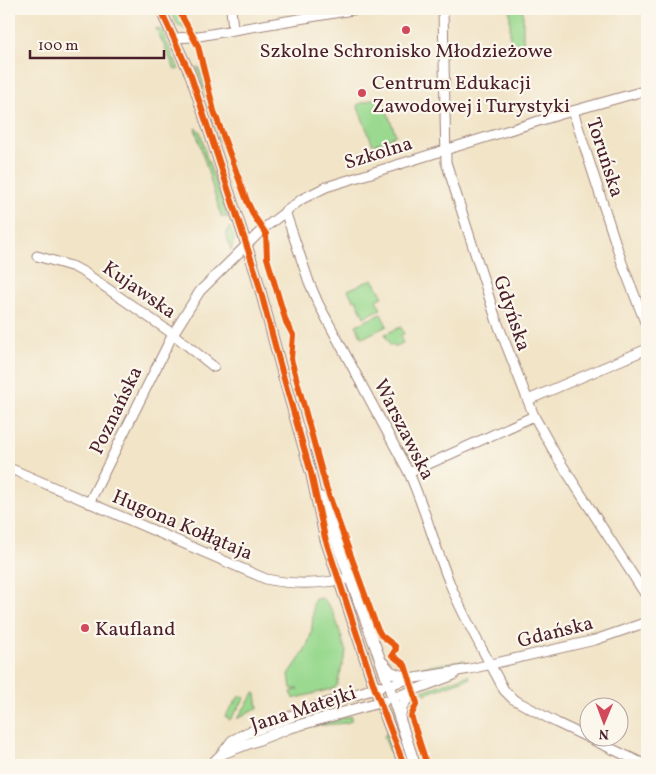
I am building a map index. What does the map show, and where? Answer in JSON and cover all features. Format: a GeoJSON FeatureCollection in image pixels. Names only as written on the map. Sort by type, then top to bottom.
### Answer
{"type":"FeatureCollection","features":[{"type":"Feature","properties":{"kind":"street"},"geometry":{"type":"LineString","coordinates":[[155,9],[163,13],[191,76],[256,274],[311,473],[321,524],[380,660],[416,765]]}},
{"type":"Feature","properties":{"kind":"street"},"geometry":{"type":"LineString","coordinates":[[231,9],[233,29]]}},
{"type":"Feature","properties":{"kind":"street"},"geometry":{"type":"LineString","coordinates":[[174,38],[193,37],[358,9]]}},
{"type":"Feature","properties":{"kind":"street","name":"Gdyńska"},"geometry":{"type":"LineString","coordinates":[[443,9],[446,162],[492,310],[534,416],[557,457],[647,597]]}},
{"type":"Feature","properties":{"kind":"street","name":"Szkolna"},"geometry":{"type":"LineString","coordinates":[[173,334],[200,291],[263,229],[302,199],[326,187],[647,90]]}},
{"type":"Feature","properties":{"kind":"street","name":"Toruńska"},"geometry":{"type":"LineString","coordinates":[[573,111],[622,263],[647,327]]}},
{"type":"Feature","properties":{"kind":"street","name":"Warszawska"},"geometry":{"type":"LineString","coordinates":[[285,212],[318,303],[409,473],[421,499],[458,605],[504,690],[513,699],[557,723],[646,765]]}},
{"type":"Feature","properties":{"kind":"street","name":"Kujawska"},"geometry":{"type":"LineString","coordinates":[[37,256],[74,267],[85,273],[173,334],[214,367]]}},
{"type":"Feature","properties":{"kind":"street","name":"Poznańska"},"geometry":{"type":"LineString","coordinates":[[89,502],[173,334]]}},
{"type":"Feature","properties":{"kind":"street"},"geometry":{"type":"LineString","coordinates":[[528,400],[647,350]]}},
{"type":"Feature","properties":{"kind":"street"},"geometry":{"type":"LineString","coordinates":[[409,473],[534,416]]}},
{"type":"Feature","properties":{"kind":"street","name":"Hugona Kołłątaja"},"geometry":{"type":"LineString","coordinates":[[9,468],[266,579],[282,583],[344,579]]}},
{"type":"Feature","properties":{"kind":"street"},"geometry":{"type":"LineString","coordinates":[[344,579],[366,664],[404,765]]}},
{"type":"Feature","properties":{"kind":"street","name":"Gdańska"},"geometry":{"type":"LineString","coordinates":[[375,689],[409,678],[470,669],[595,640],[647,622]]}},
{"type":"Feature","properties":{"kind":"street"},"geometry":{"type":"LineString","coordinates":[[380,660],[391,672],[409,678]]}},
{"type":"Feature","properties":{"kind":"street"},"geometry":{"type":"LineString","coordinates":[[354,695],[363,685],[366,664]]}},
{"type":"Feature","properties":{"kind":"street","name":"Gdańska"},"geometry":{"type":"LineString","coordinates":[[393,698],[470,669]]}},
{"type":"Feature","properties":{"kind":"street","name":"Jana Matejki"},"geometry":{"type":"LineString","coordinates":[[211,765],[232,741],[246,733],[321,705],[375,689]]}},
{"type":"Feature","properties":{"kind":"street"},"geometry":{"type":"LineString","coordinates":[[400,720],[402,706],[413,692]]}},
{"type":"Feature","properties":{"kind":"street","name":"Jana Matejki"},"geometry":{"type":"LineString","coordinates":[[223,753],[289,728],[393,698]]}},
{"type":"Feature","properties":{"kind":"street"},"geometry":{"type":"LineString","coordinates":[[358,709],[379,715],[387,724]]}},
{"type":"Feature","properties":{"kind":"green space"},"geometry":{"type":"Polygon","coordinates":[[[169,9],[175,9],[186,30],[177,24],[169,9]]]}},
{"type":"Feature","properties":{"kind":"green space"},"geometry":{"type":"Polygon","coordinates":[[[510,9],[523,9],[523,45],[510,45],[510,9]]]}},
{"type":"Feature","properties":{"kind":"green space"},"geometry":{"type":"Polygon","coordinates":[[[156,28],[162,31],[179,69],[175,70],[156,28]]]}},
{"type":"Feature","properties":{"kind":"green space"},"geometry":{"type":"Polygon","coordinates":[[[197,68],[200,68],[212,113],[248,211],[245,212],[215,127],[197,68]]]}},
{"type":"Feature","properties":{"kind":"green space"},"geometry":{"type":"Polygon","coordinates":[[[381,96],[396,135],[373,145],[357,105],[381,96]]]}},
{"type":"Feature","properties":{"kind":"green space"},"geometry":{"type":"Polygon","coordinates":[[[195,128],[200,131],[206,155],[228,218],[221,216],[195,128]]]}},
{"type":"Feature","properties":{"kind":"green space"},"geometry":{"type":"Polygon","coordinates":[[[230,227],[234,239],[231,251],[226,233],[230,227]]]}},
{"type":"Feature","properties":{"kind":"green space"},"geometry":{"type":"Polygon","coordinates":[[[373,279],[383,297],[376,300],[381,309],[364,317],[356,299],[353,300],[348,290],[373,279]]]}},
{"type":"Feature","properties":{"kind":"green space"},"geometry":{"type":"Polygon","coordinates":[[[381,314],[387,326],[362,338],[356,325],[381,314]]]}},
{"type":"Feature","properties":{"kind":"green space"},"geometry":{"type":"Polygon","coordinates":[[[401,327],[404,334],[400,336],[403,343],[394,347],[390,346],[385,334],[401,327]]]}},
{"type":"Feature","properties":{"kind":"green space"},"geometry":{"type":"Polygon","coordinates":[[[321,598],[334,614],[346,652],[337,685],[335,688],[293,699],[291,692],[299,689],[291,689],[289,674],[309,641],[313,603],[315,599],[321,598]]]}},
{"type":"Feature","properties":{"kind":"green space"},"geometry":{"type":"Polygon","coordinates":[[[465,660],[465,663],[415,672],[417,668],[465,660]]]}},
{"type":"Feature","properties":{"kind":"green space"},"geometry":{"type":"Polygon","coordinates":[[[469,675],[470,678],[425,694],[422,691],[469,675]]]}},
{"type":"Feature","properties":{"kind":"green space"},"geometry":{"type":"Polygon","coordinates":[[[254,693],[256,694],[258,708],[237,719],[254,693]]]}},
{"type":"Feature","properties":{"kind":"green space"},"geometry":{"type":"Polygon","coordinates":[[[240,695],[245,698],[230,720],[225,716],[240,695]]]}},
{"type":"Feature","properties":{"kind":"green space"},"geometry":{"type":"Polygon","coordinates":[[[351,716],[351,721],[346,723],[314,726],[351,716]]]}},
{"type":"Feature","properties":{"kind":"green space"},"geometry":{"type":"Polygon","coordinates":[[[387,732],[399,765],[396,765],[384,737],[387,732]]]}},
{"type":"Feature","properties":{"kind":"cycle path"},"geometry":{"type":"LineString","coordinates":[[163,9],[164,17],[191,76],[256,274],[311,473],[325,538],[375,689],[404,765]]}},
{"type":"Feature","properties":{"kind":"cycle path"},"geometry":{"type":"LineString","coordinates":[[178,9],[198,46],[214,111],[247,201],[266,234],[267,258],[286,322],[293,335],[291,359],[326,487],[377,628],[381,635],[395,646],[396,649],[392,655],[405,665],[417,703],[411,716],[427,765]]}},
{"type":"Feature","properties":{"kind":"place","name":"Szkolne Schronisko Młodzieżowe"},"geometry":{"type":"Point","coordinates":[406,30]}},
{"type":"Feature","properties":{"kind":"place","name":"Centrum Edukacji Zawodowej i Turystyki"},"geometry":{"type":"Point","coordinates":[362,93]}},
{"type":"Feature","properties":{"kind":"place","name":"Kaufland"},"geometry":{"type":"Point","coordinates":[85,628]}}]}
